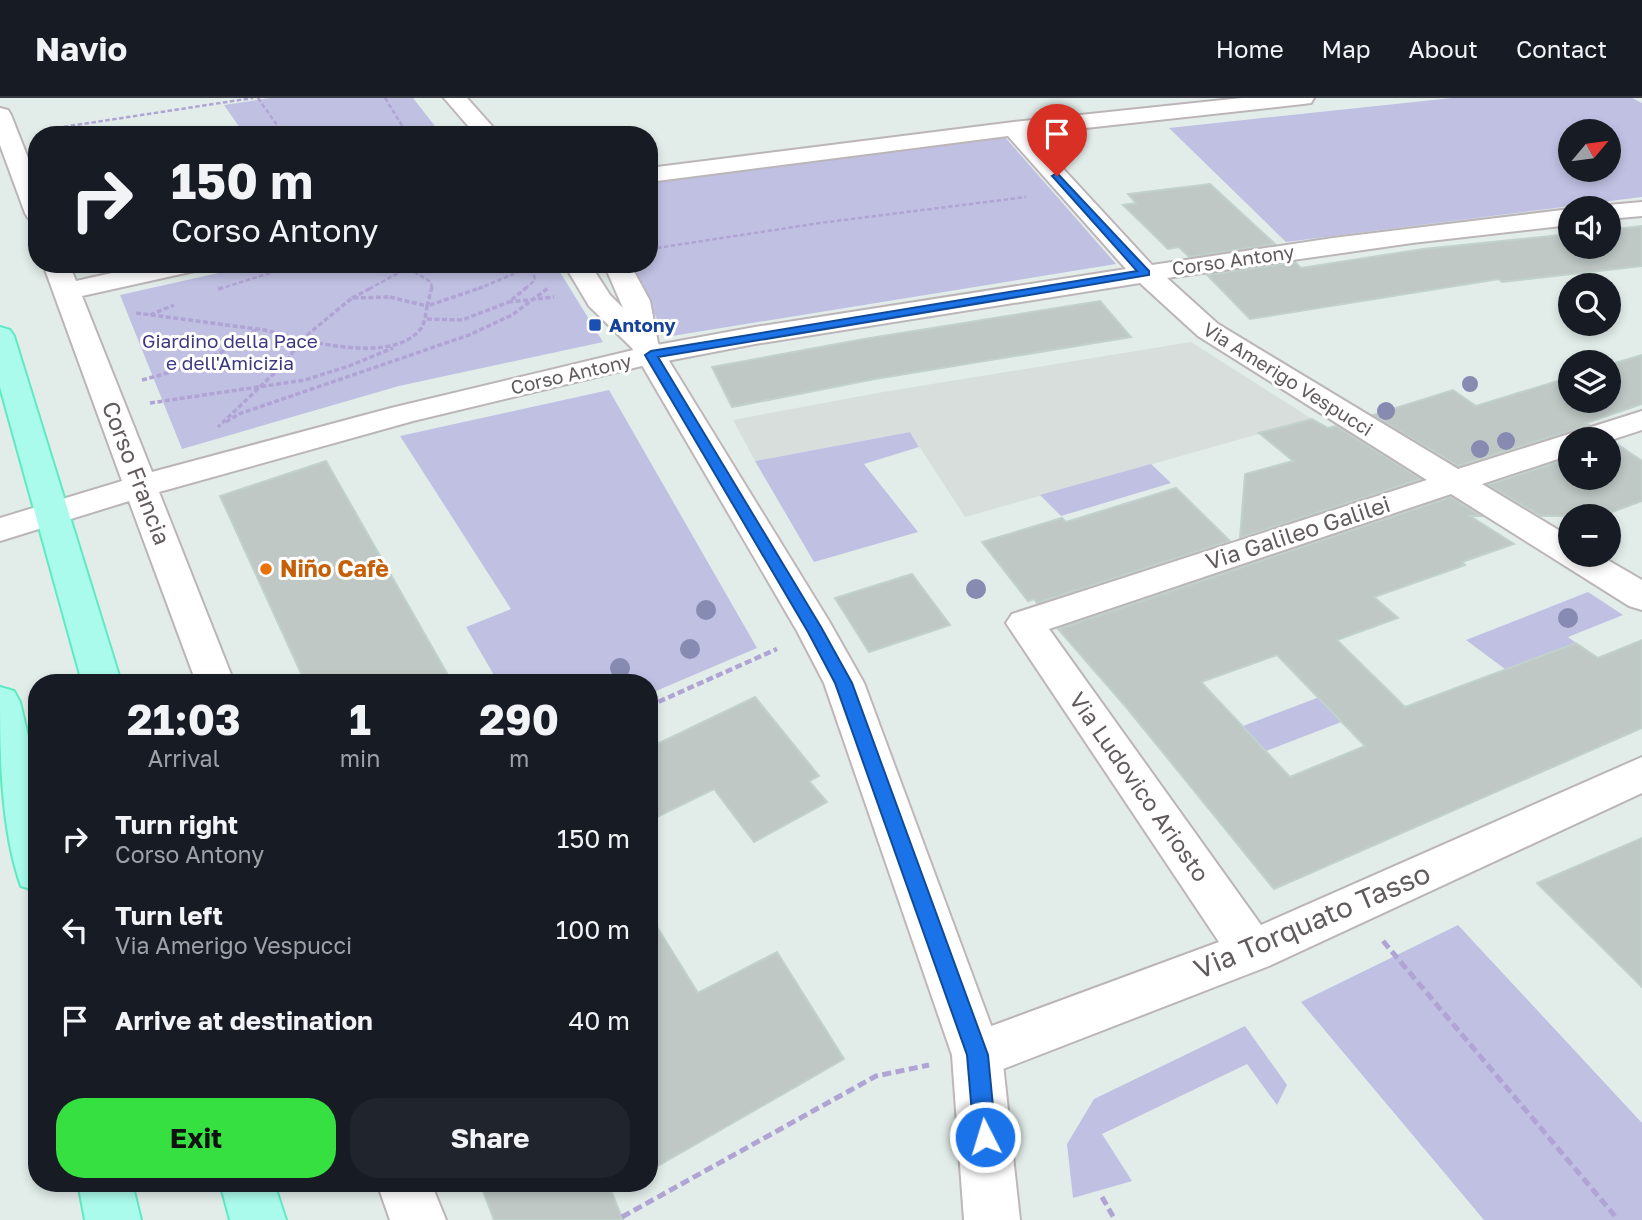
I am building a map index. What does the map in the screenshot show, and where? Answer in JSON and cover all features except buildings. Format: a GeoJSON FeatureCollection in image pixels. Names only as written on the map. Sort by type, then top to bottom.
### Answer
{"type":"FeatureCollection","features":[{"type":"Feature","properties":{"kind":"main road"},"geometry":{"type":"LineString","coordinates":[[0,336],[101,674]]}},
{"type":"Feature","properties":{"kind":"main road"},"geometry":{"type":"LineString","coordinates":[[0,702],[28,831]]}},
{"type":"Feature","properties":{"kind":"main road"},"geometry":{"type":"LineString","coordinates":[[107,1192],[113,1220]]}},
{"type":"Feature","properties":{"kind":"main road"},"geometry":{"type":"LineString","coordinates":[[250,1192],[258,1220]]}},
{"type":"Feature","properties":{"kind":"street"},"geometry":{"type":"LineString","coordinates":[[455,98],[481,126]]}},
{"type":"Feature","properties":{"kind":"street"},"geometry":{"type":"LineString","coordinates":[[658,174],[1014,129],[1303,98]]}},
{"type":"Feature","properties":{"kind":"street"},"geometry":{"type":"LineString","coordinates":[[4,125],[28,189]]}},
{"type":"Feature","properties":{"kind":"street","name":"Via Amerigo Vespucci"},"geometry":{"type":"LineString","coordinates":[[1014,129],[1145,273],[1208,330],[1558,546]]}},
{"type":"Feature","properties":{"kind":"street"},"geometry":{"type":"LineString","coordinates":[[1621,211],[1642,209]]}},
{"type":"Feature","properties":{"kind":"street","name":"Corso Antony"},"geometry":{"type":"LineString","coordinates":[[0,530],[140,486],[355,425],[647,349],[1415,233],[1558,217]]}},
{"type":"Feature","properties":{"kind":"street"},"geometry":{"type":"LineString","coordinates":[[65,288],[143,273]]}},
{"type":"Feature","properties":{"kind":"street"},"geometry":{"type":"LineString","coordinates":[[582,273],[599,300],[647,349],[816,631],[844,683],[977,1055],[992,1220]]}},
{"type":"Feature","properties":{"kind":"street"},"geometry":{"type":"LineString","coordinates":[[622,273],[636,301],[647,349]]}},
{"type":"Feature","properties":{"kind":"street","name":"Corso Francia"},"geometry":{"type":"LineString","coordinates":[[65,288],[212,674]]}},
{"type":"Feature","properties":{"kind":"street"},"geometry":{"type":"LineString","coordinates":[[1620,427],[1642,420]]}},
{"type":"Feature","properties":{"kind":"street","name":"Via Galileo Galilei"},"geometry":{"type":"LineString","coordinates":[[1026,623],[1558,448]]}},
{"type":"Feature","properties":{"kind":"street","name":"Via Amerigo Vespucci"},"geometry":{"type":"LineString","coordinates":[[1592,567],[1642,597]]}},
{"type":"Feature","properties":{"kind":"street","name":"Via Ludovico Ariosto"},"geometry":{"type":"LineString","coordinates":[[1026,623],[1252,951]]}},
{"type":"Feature","properties":{"kind":"street","name":"Via Torquato Tasso"},"geometry":{"type":"LineString","coordinates":[[977,1055],[1252,951],[1642,774]]}},
{"type":"Feature","properties":{"kind":"street"},"geometry":{"type":"LineString","coordinates":[[407,1192],[418,1220]]}},
{"type":"Feature","properties":{"kind":"path"},"geometry":{"type":"LineString","coordinates":[[4,125],[253,98]]}},
{"type":"Feature","properties":{"kind":"path"},"geometry":{"type":"LineString","coordinates":[[258,98],[278,126]]}},
{"type":"Feature","properties":{"kind":"path"},"geometry":{"type":"LineString","coordinates":[[385,98],[402,126]]}},
{"type":"Feature","properties":{"kind":"path"},"geometry":{"type":"LineString","coordinates":[[658,248],[820,223],[1034,196]]}},
{"type":"Feature","properties":{"kind":"path"},"geometry":{"type":"LineString","coordinates":[[210,292],[270,273]]}},
{"type":"Feature","properties":{"kind":"path"},"geometry":{"type":"LineString","coordinates":[[218,427],[286,362],[301,340],[352,298],[396,273]]}},
{"type":"Feature","properties":{"kind":"path"},"geometry":{"type":"LineString","coordinates":[[109,402],[260,387],[327,374],[393,348],[415,336],[427,319],[431,282],[416,273]]}},
{"type":"Feature","properties":{"kind":"path"},"geometry":{"type":"LineString","coordinates":[[352,298],[390,297],[427,306],[516,273]]}},
{"type":"Feature","properties":{"kind":"path"},"geometry":{"type":"LineString","coordinates":[[509,302],[535,280],[534,273]]}},
{"type":"Feature","properties":{"kind":"path"},"geometry":{"type":"LineString","coordinates":[[209,433],[239,414],[442,346],[490,325],[534,300],[554,282]]}},
{"type":"Feature","properties":{"kind":"path"},"geometry":{"type":"LineString","coordinates":[[65,288],[104,306],[149,315],[257,329],[340,346],[393,348]]}},
{"type":"Feature","properties":{"kind":"path"},"geometry":{"type":"LineString","coordinates":[[427,319],[462,320],[509,302],[560,296]]}},
{"type":"Feature","properties":{"kind":"path"},"geometry":{"type":"LineString","coordinates":[[149,315],[185,300]]}},
{"type":"Feature","properties":{"kind":"path"},"geometry":{"type":"LineString","coordinates":[[109,402],[222,354],[257,329]]}},
{"type":"Feature","properties":{"kind":"path"},"geometry":{"type":"LineString","coordinates":[[658,702],[816,631]]}},
{"type":"Feature","properties":{"kind":"path"},"geometry":{"type":"LineString","coordinates":[[1354,905],[1615,1216]]}},
{"type":"Feature","properties":{"kind":"path"},"geometry":{"type":"LineString","coordinates":[[622,1217],[876,1076],[977,1055]]}},
{"type":"Feature","properties":{"kind":"path"},"geometry":{"type":"LineString","coordinates":[[1102,1197],[1115,1220]]}},
{"type":"Feature","properties":{"kind":"shaded area"},"geometry":{"type":"Polygon","coordinates":[[[1191,342],[1312,419],[965,517],[910,432],[755,461],[733,420],[883,392],[1191,342]]]}},
{"type":"Feature","properties":{"kind":"green space"},"geometry":{"type":"Polygon","coordinates":[[[270,98],[413,98],[435,126],[239,126],[224,105],[270,98]]]}},
{"type":"Feature","properties":{"kind":"green space"},"geometry":{"type":"Polygon","coordinates":[[[1452,98],[1632,98],[1642,103],[1642,197],[1621,200],[1621,196],[1558,196],[1558,208],[1286,242],[1169,128],[1452,98]]]}},
{"type":"Feature","properties":{"kind":"green space"},"geometry":{"type":"Polygon","coordinates":[[[1004,136],[1116,264],[666,337],[634,273],[658,273],[658,180],[1004,136]]]}},
{"type":"Feature","properties":{"kind":"green space","name":"Giardino della Pace e dell'Amicizia"},"geometry":{"type":"Polygon","coordinates":[[[218,273],[561,273],[603,342],[399,386],[182,449],[120,295],[218,273]]]}},
{"type":"Feature","properties":{"kind":"green space"},"geometry":{"type":"Polygon","coordinates":[[[609,390],[757,648],[658,690],[658,674],[493,674],[466,627],[511,609],[400,436],[609,390]]]}},
{"type":"Feature","properties":{"kind":"green space"},"geometry":{"type":"Polygon","coordinates":[[[910,432],[919,447],[864,464],[918,532],[814,562],[755,461],[910,432]]]}},
{"type":"Feature","properties":{"kind":"green space"},"geometry":{"type":"Polygon","coordinates":[[[1151,464],[1171,483],[1061,516],[1040,495],[1151,464]]]}},
{"type":"Feature","properties":{"kind":"green space"},"geometry":{"type":"Polygon","coordinates":[[[1588,592],[1623,615],[1568,637],[1576,643],[1542,656],[1513,675],[1466,640],[1588,592]]]}},
{"type":"Feature","properties":{"kind":"green space"},"geometry":{"type":"Polygon","coordinates":[[[1202,684],[1243,726],[1325,695],[1349,719],[1266,751],[1202,684]]]}},
{"type":"Feature","properties":{"kind":"green space"},"geometry":{"type":"Polygon","coordinates":[[[1458,925],[1642,1123],[1642,1220],[1484,1220],[1301,1002],[1458,925]]]}},
{"type":"Feature","properties":{"kind":"green space"},"geometry":{"type":"Polygon","coordinates":[[[1245,1026],[1287,1085],[1277,1105],[1247,1064],[1102,1134],[1132,1181],[1073,1198],[1067,1144],[1094,1099],[1245,1026]]]}},
{"type":"Feature","properties":{"kind":"place","name":"Antony"},"geometry":{"type":"Point","coordinates":[595,325]}},
{"type":"Feature","properties":{"kind":"place","name":"Niño Cafè"},"geometry":{"type":"Point","coordinates":[266,569]}},
{"type":"Feature","properties":{"kind":"route"},"geometry":{"type":"LineString","coordinates":[[985,1137],[977,1055],[844,683],[816,631],[651,355],[1145,273],[1057,176]]}}]}
